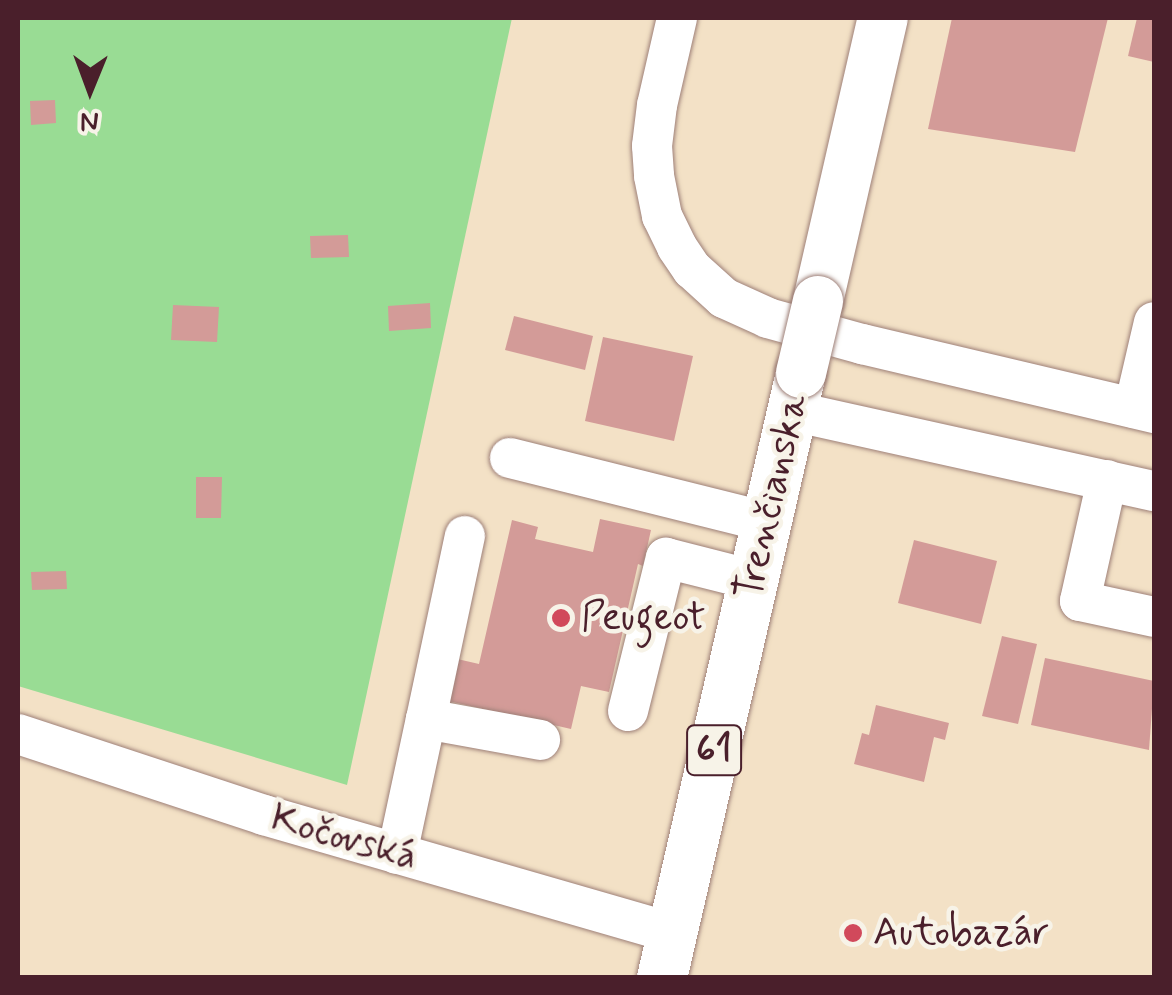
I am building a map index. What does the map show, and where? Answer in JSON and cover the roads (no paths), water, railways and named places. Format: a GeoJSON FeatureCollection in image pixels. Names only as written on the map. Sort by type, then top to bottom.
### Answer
{"type":"FeatureCollection","features":[{"type":"Feature","properties":{"kind":"main road","name":"Trenčianska"},"geometry":{"type":"LineString","coordinates":[[668,955],[883,18]]}},
{"type":"Feature","properties":{"kind":"street"},"geometry":{"type":"LineString","coordinates":[[676,18],[656,105],[654,176],[662,216],[677,247],[692,269],[724,298],[768,318],[862,344],[1144,410],[1154,322]]}},
{"type":"Feature","properties":{"kind":"street"},"geometry":{"type":"LineString","coordinates":[[796,392],[1154,491]]}},
{"type":"Feature","properties":{"kind":"street"},"geometry":{"type":"LineString","coordinates":[[510,458],[766,522]]}},
{"type":"Feature","properties":{"kind":"street"},"geometry":{"type":"LineString","coordinates":[[1107,480],[1080,601],[1154,617]]}},
{"type":"Feature","properties":{"kind":"street"},"geometry":{"type":"LineString","coordinates":[[396,854],[465,536]]}},
{"type":"Feature","properties":{"kind":"street"},"geometry":{"type":"LineString","coordinates":[[628,711],[666,558],[752,580]]}},
{"type":"Feature","properties":{"kind":"street"},"geometry":{"type":"LineString","coordinates":[[426,719],[540,740]]}},
{"type":"Feature","properties":{"kind":"street","name":"Kočovská"},"geometry":{"type":"LineString","coordinates":[[18,734],[396,854],[668,955]]}},
{"type":"Feature","properties":{"kind":"place","name":"Peugeot"},"geometry":{"type":"Point","coordinates":[561,618]}},
{"type":"Feature","properties":{"kind":"place","name":"Autobazár"},"geometry":{"type":"Point","coordinates":[853,933]}}]}
